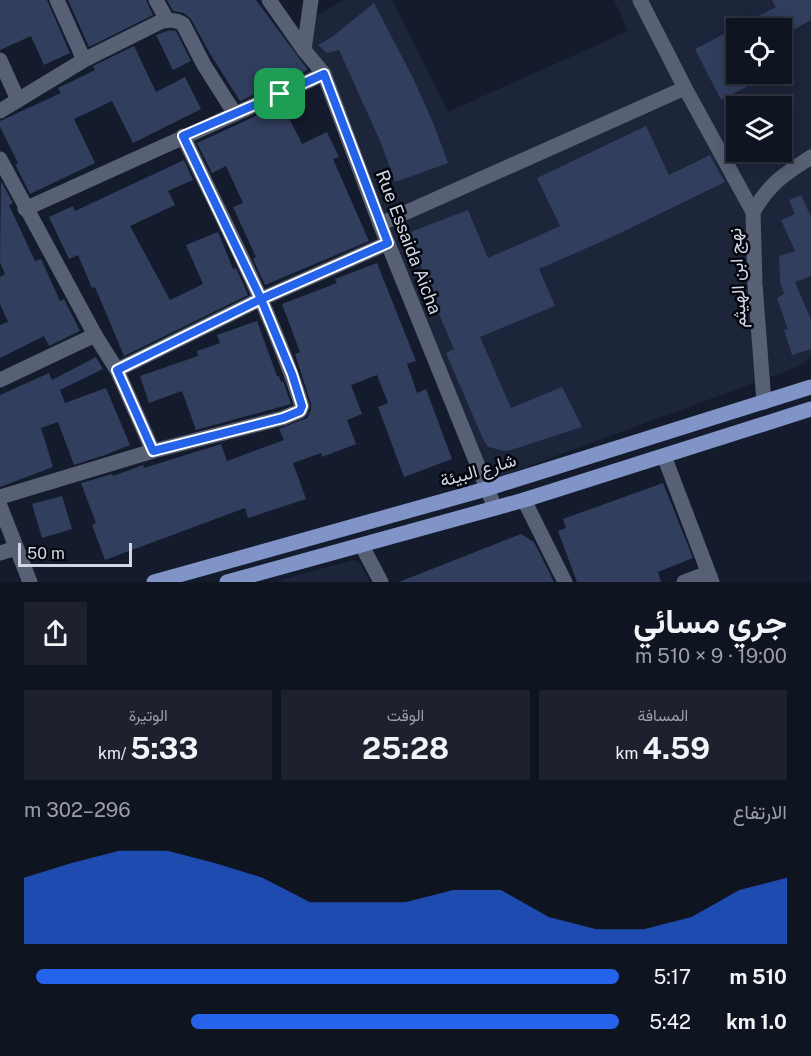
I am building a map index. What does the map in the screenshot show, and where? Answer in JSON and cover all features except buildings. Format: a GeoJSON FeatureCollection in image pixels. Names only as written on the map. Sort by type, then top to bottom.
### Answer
{"type":"FeatureCollection","features":[{"type":"Feature","properties":{"kind":"main road","name":"شارع البيئة"},"geometry":{"type":"LineString","coordinates":[[154,582],[486,489],[811,387]]}},
{"type":"Feature","properties":{"kind":"main road"},"geometry":{"type":"LineString","coordinates":[[227,582],[247,579],[524,500],[811,409]]}},
{"type":"Feature","properties":{"kind":"street"},"geometry":{"type":"LineString","coordinates":[[57,0],[84,60]]}},
{"type":"Feature","properties":{"kind":"street"},"geometry":{"type":"LineString","coordinates":[[156,0],[167,20]]}},
{"type":"Feature","properties":{"kind":"street","name":"Rue Essaida Aicha"},"geometry":{"type":"LineString","coordinates":[[269,0],[324,74],[380,224],[495,508]]}},
{"type":"Feature","properties":{"kind":"street"},"geometry":{"type":"LineString","coordinates":[[304,50],[311,0]]}},
{"type":"Feature","properties":{"kind":"street","name":"نهج ابن الهيثم"},"geometry":{"type":"LineString","coordinates":[[640,0],[753,212],[755,284],[764,402]]}},
{"type":"Feature","properties":{"kind":"street"},"geometry":{"type":"LineString","coordinates":[[0,111],[84,60],[167,20],[183,24],[204,65],[235,114]]}},
{"type":"Feature","properties":{"kind":"street"},"geometry":{"type":"LineString","coordinates":[[0,60],[18,100]]}},
{"type":"Feature","properties":{"kind":"street"},"geometry":{"type":"LineString","coordinates":[[25,209],[324,74]]}},
{"type":"Feature","properties":{"kind":"street"},"geometry":{"type":"LineString","coordinates":[[380,224],[685,88]]}},
{"type":"Feature","properties":{"kind":"street"},"geometry":{"type":"LineString","coordinates":[[0,497],[153,451],[283,418],[300,411],[302,406],[292,374],[261,299],[183,136]]}},
{"type":"Feature","properties":{"kind":"street"},"geometry":{"type":"LineString","coordinates":[[753,212],[763,194],[780,176],[811,157]]}},
{"type":"Feature","properties":{"kind":"street"},"geometry":{"type":"LineString","coordinates":[[0,159],[25,209],[117,370],[153,451]]}},
{"type":"Feature","properties":{"kind":"street"},"geometry":{"type":"LineString","coordinates":[[117,370],[261,299],[388,243]]}},
{"type":"Feature","properties":{"kind":"street"},"geometry":{"type":"LineString","coordinates":[[0,380],[95,335]]}},
{"type":"Feature","properties":{"kind":"street"},"geometry":{"type":"LineString","coordinates":[[664,456],[710,578],[684,582]]}},
{"type":"Feature","properties":{"kind":"street"},"geometry":{"type":"LineString","coordinates":[[524,500],[565,582]]}},
{"type":"Feature","properties":{"kind":"street"},"geometry":{"type":"LineString","coordinates":[[0,506],[30,582]]}},
{"type":"Feature","properties":{"kind":"street"},"geometry":{"type":"LineString","coordinates":[[362,546],[381,582]]}},
{"type":"Feature","properties":{"kind":"street"},"geometry":{"type":"LineString","coordinates":[[0,553],[16,548]]}},
{"type":"Feature","properties":{"kind":"shaded area"},"geometry":{"type":"Polygon","coordinates":[[[343,0],[392,0],[448,112],[628,31],[614,0],[811,0],[811,357],[797,367],[482,483],[301,25],[343,0]]]}},
{"type":"Feature","properties":{"kind":"shaded area"},"geometry":{"type":"Polygon","coordinates":[[[353,560],[361,564],[370,582],[279,582],[281,580],[353,560]]]}},
{"type":"Feature","properties":{"kind":"route"},"geometry":{"type":"LineString","coordinates":[[280,94],[183,136],[261,299],[117,370],[153,451],[283,418],[300,411],[302,406],[292,374],[261,299],[388,243],[324,74],[280,94]]}}]}
